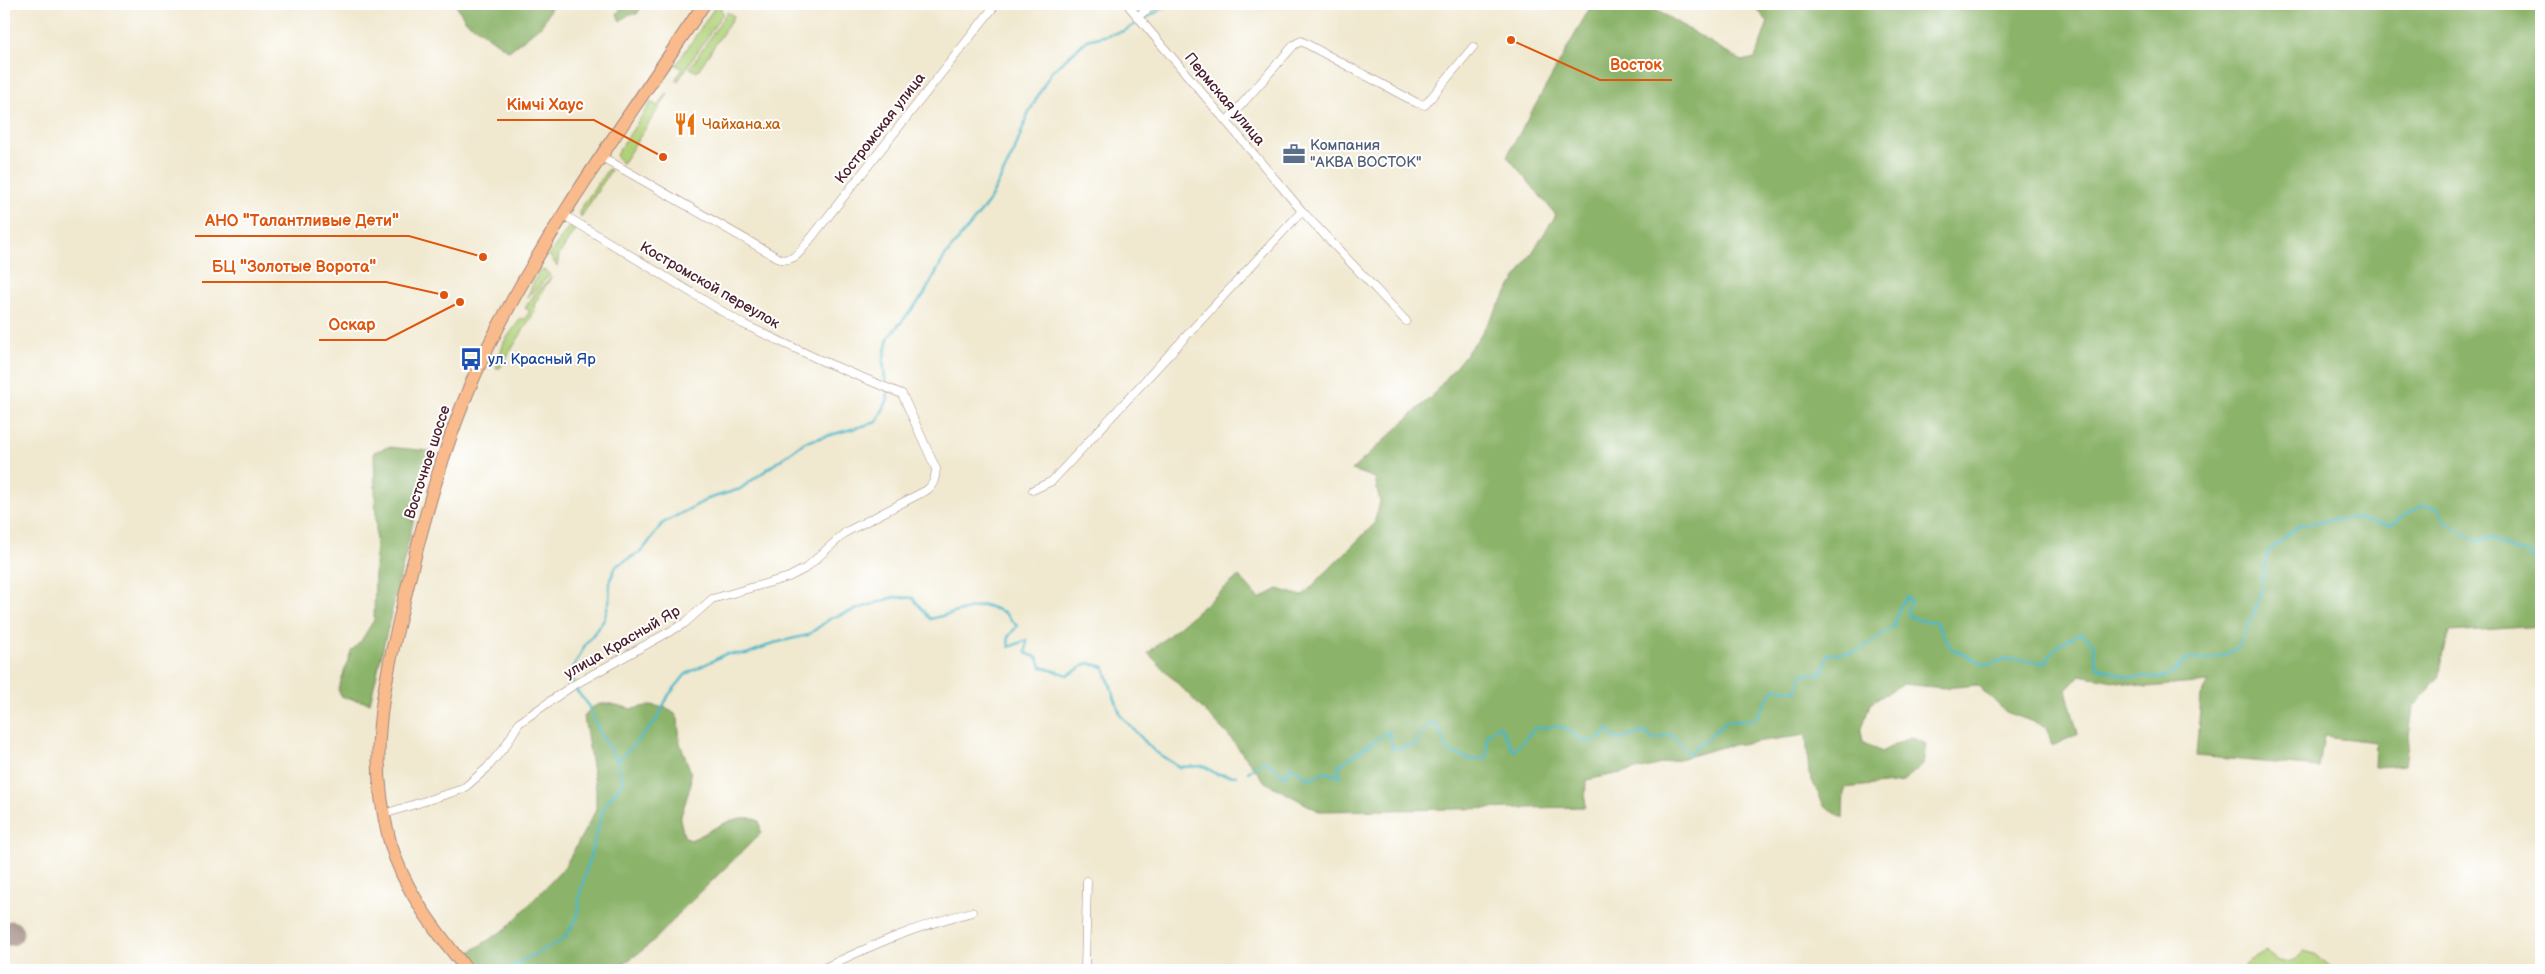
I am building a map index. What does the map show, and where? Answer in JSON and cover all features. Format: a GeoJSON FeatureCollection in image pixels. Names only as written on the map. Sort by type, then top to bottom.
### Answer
{"type":"FeatureCollection","features":[{"type":"Feature","properties":{"kind":"main road","name":"Восточное шоссе"},"geometry":{"type":"LineString","coordinates":[[467,970],[413,896],[396,860],[384,814],[378,780],[378,729],[384,685],[417,545],[456,424],[480,364],[521,286],[602,156],[704,4]]}},
{"type":"Feature","properties":{"kind":"street","name":"Костромская улица"},"geometry":{"type":"LineString","coordinates":[[602,156],[780,259],[788,260],[796,256],[996,4]]}},
{"type":"Feature","properties":{"kind":"street","name":"Пермская улица"},"geometry":{"type":"LineString","coordinates":[[1127,4],[1302,211],[1406,321]]}},
{"type":"Feature","properties":{"kind":"street"},"geometry":{"type":"LineString","coordinates":[[1137,16],[1154,4]]}},
{"type":"Feature","properties":{"kind":"street"},"geometry":{"type":"LineString","coordinates":[[1227,121],[1294,45],[1301,40],[1417,103],[1426,105],[1473,47]]}},
{"type":"Feature","properties":{"kind":"street"},"geometry":{"type":"LineString","coordinates":[[1033,490],[1052,481],[1302,211]]}},
{"type":"Feature","properties":{"kind":"street","name":"Костромской переулок"},"geometry":{"type":"LineString","coordinates":[[564,215],[743,324],[820,360],[902,394]]}},
{"type":"Feature","properties":{"kind":"street","name":"улица Красный Яр"},"geometry":{"type":"LineString","coordinates":[[384,814],[447,796],[462,789],[487,768],[506,745],[519,723],[572,686],[685,623],[712,599],[789,577],[806,568],[846,532],[927,490],[933,485],[936,469],[902,394]]}},
{"type":"Feature","properties":{"kind":"street"},"geometry":{"type":"LineString","coordinates":[[1085,970],[1087,881]]}},
{"type":"Feature","properties":{"kind":"street"},"geometry":{"type":"LineString","coordinates":[[820,970],[873,944],[938,920],[972,912]]}},
{"type":"Feature","properties":{"kind":"green space"},"geometry":{"type":"Polygon","coordinates":[[[455,4],[553,4],[542,25],[509,51],[466,21],[455,4]]]}},
{"type":"Feature","properties":{"kind":"green space"},"geometry":{"type":"Polygon","coordinates":[[[623,4],[642,5],[637,14],[630,14],[620,21],[617,15],[623,4]]]}},
{"type":"Feature","properties":{"kind":"green space"},"geometry":{"type":"Polygon","coordinates":[[[717,4],[723,4],[720,8],[723,13],[678,81],[675,80],[683,69],[676,65],[717,4]]]}},
{"type":"Feature","properties":{"kind":"green space"},"geometry":{"type":"Polygon","coordinates":[[[1592,4],[1646,4],[1742,61],[1755,58],[1768,22],[1753,4],[2541,4],[2541,626],[2449,632],[2438,678],[2413,707],[2405,765],[2375,767],[2376,742],[2324,736],[2319,767],[2196,756],[2201,696],[2209,682],[2147,687],[2080,675],[2066,690],[2078,734],[2052,746],[2047,727],[2006,712],[1977,685],[1945,688],[1902,684],[1870,704],[1861,731],[1863,742],[1881,752],[1910,737],[1926,744],[1923,764],[1903,782],[1844,788],[1843,818],[1824,806],[1809,774],[1806,735],[1726,746],[1650,767],[1586,780],[1585,807],[1319,811],[1265,782],[1228,735],[1148,653],[1239,576],[1259,599],[1278,589],[1302,596],[1374,524],[1380,502],[1375,478],[1352,470],[1432,396],[1477,340],[1556,215],[1507,156],[1592,4]]]}},
{"type":"Feature","properties":{"kind":"green space"},"geometry":{"type":"Polygon","coordinates":[[[727,12],[734,16],[697,72],[690,68],[727,12]]]}},
{"type":"Feature","properties":{"kind":"green space"},"geometry":{"type":"Polygon","coordinates":[[[667,93],[622,164],[616,155],[651,102],[658,106],[667,93]]]}},
{"type":"Feature","properties":{"kind":"green space"},"geometry":{"type":"Polygon","coordinates":[[[608,169],[611,170],[581,217],[579,211],[608,169]]]}},
{"type":"Feature","properties":{"kind":"green space"},"geometry":{"type":"Polygon","coordinates":[[[570,225],[575,229],[559,255],[557,266],[549,255],[570,225]]]}},
{"type":"Feature","properties":{"kind":"green space"},"geometry":{"type":"Polygon","coordinates":[[[545,270],[550,275],[527,298],[538,272],[545,270]]]}},
{"type":"Feature","properties":{"kind":"green space"},"geometry":{"type":"Polygon","coordinates":[[[551,277],[534,305],[535,311],[500,368],[496,368],[504,342],[521,318],[524,320],[530,311],[525,308],[551,277]]]}},
{"type":"Feature","properties":{"kind":"green space"},"geometry":{"type":"Polygon","coordinates":[[[388,447],[430,451],[370,703],[342,697],[338,690],[351,651],[361,641],[374,620],[376,527],[374,452],[388,447]]]}},
{"type":"Feature","properties":{"kind":"green space"},"geometry":{"type":"Polygon","coordinates":[[[600,704],[612,704],[632,709],[651,705],[666,708],[675,714],[678,719],[680,743],[690,770],[691,784],[680,819],[684,836],[690,840],[724,823],[742,818],[751,818],[759,821],[761,833],[678,914],[656,939],[627,961],[617,966],[608,970],[484,970],[467,954],[507,928],[564,868],[596,810],[596,790],[584,717],[591,708],[600,704]]]}},
{"type":"Feature","properties":{"kind":"green space"},"geometry":{"type":"Polygon","coordinates":[[[2267,951],[2275,959],[2285,962],[2295,959],[2304,951],[2315,954],[2335,970],[2240,970],[2246,963],[2267,951]]]}},
{"type":"Feature","properties":{"kind":"waterway"},"geometry":{"type":"LineString","coordinates":[[886,385],[883,362],[888,338],[923,296],[945,256],[988,203],[1014,152],[1028,114],[1051,72],[1087,40],[1124,31],[1170,4]]}},
{"type":"Feature","properties":{"kind":"waterway"},"geometry":{"type":"LineString","coordinates":[[617,761],[599,731],[587,703],[574,688],[573,668],[585,645],[604,620],[609,601],[610,580],[616,566],[642,551],[663,523],[708,499],[740,489],[805,442],[877,422],[888,399],[887,390]]}},
{"type":"Feature","properties":{"kind":"waterway"},"geometry":{"type":"LineString","coordinates":[[1248,772],[1264,761],[1285,776],[1291,766],[1309,779],[1324,772],[1340,776],[1338,766],[1389,731],[1393,749],[1416,745],[1419,734],[1435,722],[1448,751],[1473,760],[1487,758],[1487,735],[1499,725],[1514,751],[1535,728],[1561,726],[1586,743],[1603,737],[1607,729],[1617,740],[1645,732],[1653,740],[1671,734],[1689,754],[1727,721],[1753,721],[1775,688],[1796,691],[1803,674],[1822,674],[1828,654],[1856,652],[1875,640],[1894,626],[1900,606],[1907,597],[1911,601],[1907,610],[1909,616],[1936,623],[1952,649],[1986,665],[2007,659],[2045,663],[2058,645],[2080,633],[2093,643],[2097,667],[2128,677],[2167,677],[2188,659],[2212,660],[2238,648],[2259,601],[2267,553],[2300,524],[2353,518],[2389,525],[2421,506],[2438,509],[2444,521],[2478,542],[2491,536],[2513,551],[2529,553],[2541,567]]}},
{"type":"Feature","properties":{"kind":"waterway"},"geometry":{"type":"LineString","coordinates":[[504,970],[564,939],[577,918],[580,893],[604,806],[623,782],[617,762],[656,721],[668,696],[686,674],[726,654],[747,654],[774,643],[808,635],[831,618],[894,597],[913,598],[930,619],[984,605],[1004,612],[1017,626],[1008,637],[1009,647],[1027,640],[1026,653],[1038,658],[1041,667],[1068,675],[1088,663],[1104,667],[1121,716],[1154,751],[1179,767],[1204,766],[1216,774],[1236,776]]}},
{"type":"Feature","properties":{"kind":"taxiway"},"geometry":{"type":"LineString","coordinates":[[4,934],[11,933]]}},
{"type":"Feature","properties":{"kind":"place","name":"Восток"},"geometry":{"type":"Point","coordinates":[1511,40]}},
{"type":"Feature","properties":{"kind":"place","name":"Чайхана.ха"},"geometry":{"type":"Point","coordinates":[685,124]}},
{"type":"Feature","properties":{"kind":"place","name":"Компания \"АКВА ВОСТОК\""},"geometry":{"type":"Point","coordinates":[1294,154]}},
{"type":"Feature","properties":{"kind":"place","name":"Кiмчi Хаус"},"geometry":{"type":"Point","coordinates":[663,157]}},
{"type":"Feature","properties":{"kind":"place","name":"АНО \"Талантливые Дети\""},"geometry":{"type":"Point","coordinates":[483,257]}},
{"type":"Feature","properties":{"kind":"place","name":"БЦ \"Золотые Ворота\""},"geometry":{"type":"Point","coordinates":[444,295]}},
{"type":"Feature","properties":{"kind":"place","name":"Оскар"},"geometry":{"type":"Point","coordinates":[460,302]}},
{"type":"Feature","properties":{"kind":"place","name":"ул. Красный Яр"},"geometry":{"type":"Point","coordinates":[471,359]}}]}
